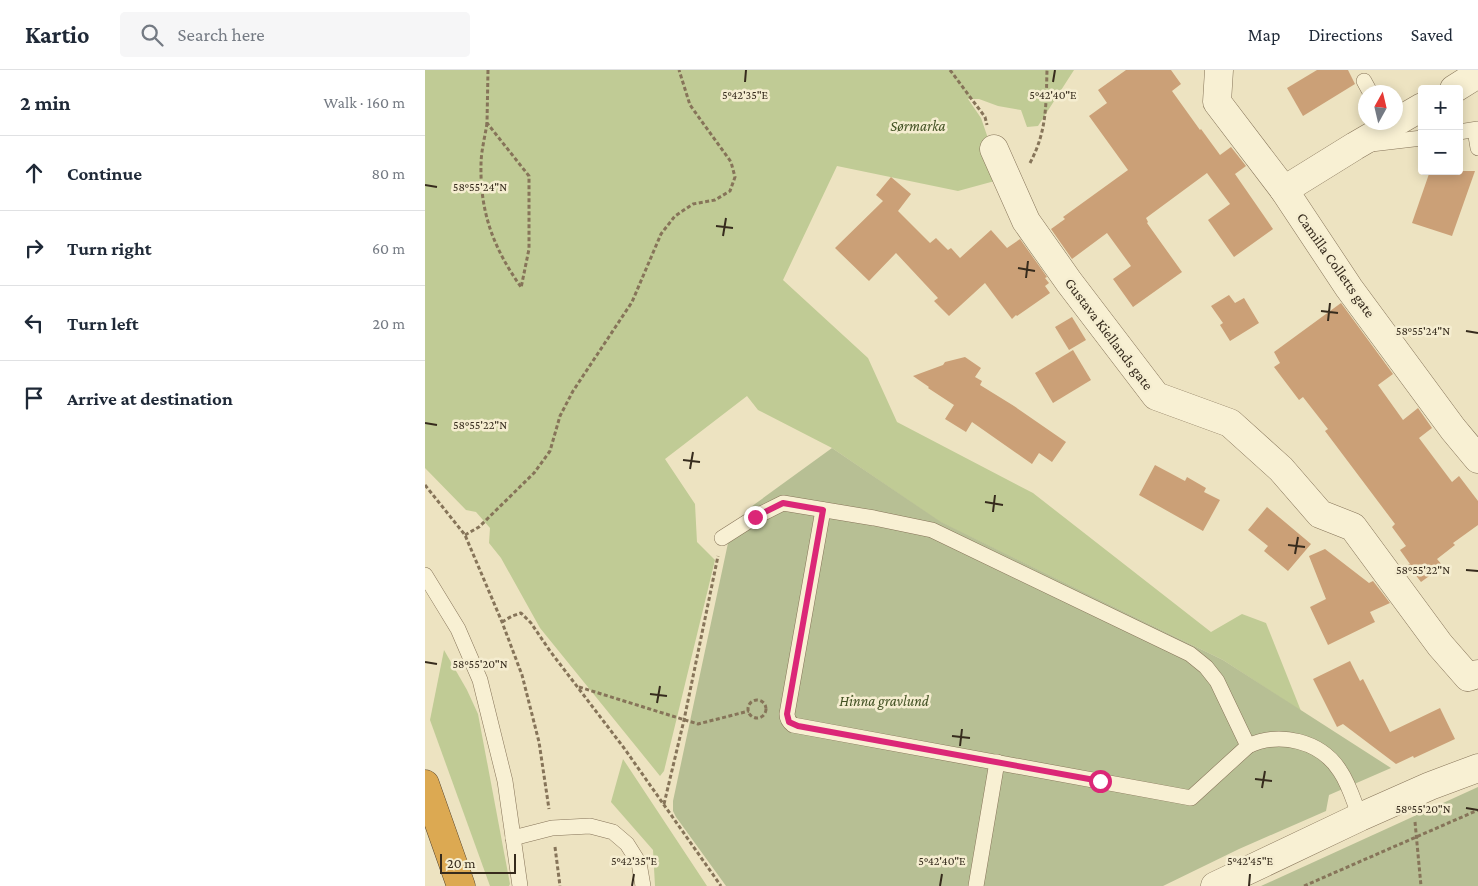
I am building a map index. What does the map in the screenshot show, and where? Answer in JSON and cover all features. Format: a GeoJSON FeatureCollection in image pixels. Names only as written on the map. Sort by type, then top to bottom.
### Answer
{"type":"FeatureCollection","features":[{"type":"Feature","properties":{"kind":"highway"},"geometry":{"type":"LineString","coordinates":[[425,784],[461,886]]}},
{"type":"Feature","properties":{"kind":"street","name":"Camilla Colletts gate"},"geometry":{"type":"LineString","coordinates":[[1219,70],[1217,102],[1284,190],[1349,288],[1453,429],[1478,459]]}},
{"type":"Feature","properties":{"kind":"street"},"geometry":{"type":"LineString","coordinates":[[1460,85],[1478,74]]}},
{"type":"Feature","properties":{"kind":"street"},"geometry":{"type":"LineString","coordinates":[[1284,190],[1368,134],[1418,109]]}},
{"type":"Feature","properties":{"kind":"street","name":"Gustava Kiellands gate"},"geometry":{"type":"LineString","coordinates":[[994,149],[1032,229],[1069,282],[1156,396],[1230,424],[1281,469],[1320,514],[1353,527],[1441,645],[1475,681]]}},
{"type":"Feature","properties":{"kind":"street"},"geometry":{"type":"LineString","coordinates":[[1215,886],[1360,817],[1430,786],[1478,768]]}},
{"type":"Feature","properties":{"kind":"lane"},"geometry":{"type":"LineString","coordinates":[[1463,131],[1477,129],[1478,148]]}},
{"type":"Feature","properties":{"kind":"lane"},"geometry":{"type":"LineString","coordinates":[[1368,134],[1418,138]]}},
{"type":"Feature","properties":{"kind":"lane"},"geometry":{"type":"LineString","coordinates":[[722,538],[755,517],[783,503],[933,530],[1190,654],[1206,667],[1217,680],[1247,746]]}},
{"type":"Feature","properties":{"kind":"lane"},"geometry":{"type":"LineString","coordinates":[[823,510],[787,714],[789,722],[798,726],[1191,798],[1247,746],[1268,740],[1303,742],[1319,749],[1333,760],[1342,773],[1360,817]]}},
{"type":"Feature","properties":{"kind":"lane"},"geometry":{"type":"LineString","coordinates":[[425,574],[458,629],[480,680],[505,781],[520,886]]}},
{"type":"Feature","properties":{"kind":"lane"},"geometry":{"type":"LineString","coordinates":[[976,886],[997,762]]}},
{"type":"Feature","properties":{"kind":"lane"},"geometry":{"type":"LineString","coordinates":[[513,838],[552,828],[590,826],[613,832],[627,844],[639,863],[643,886]]}},
{"type":"Feature","properties":{"kind":"path"},"geometry":{"type":"LineString","coordinates":[[487,123],[529,176],[529,249],[521,288],[496,246],[481,197],[481,164],[487,123],[488,70]]}},
{"type":"Feature","properties":{"kind":"path"},"geometry":{"type":"LineString","coordinates":[[465,534],[479,527],[520,487],[534,473],[550,451],[560,416],[573,391],[632,302],[661,234],[675,216],[693,204],[715,200],[730,191],[735,177],[731,162],[690,106],[679,70]]}},
{"type":"Feature","properties":{"kind":"path"},"geometry":{"type":"LineString","coordinates":[[950,70],[985,117],[994,149]]}},
{"type":"Feature","properties":{"kind":"path"},"geometry":{"type":"LineString","coordinates":[[1010,186],[1025,171],[1035,153],[1042,134],[1046,116],[1047,70]]}},
{"type":"Feature","properties":{"kind":"path"},"geometry":{"type":"LineString","coordinates":[[425,485],[465,534],[502,622],[522,675],[539,742],[549,806]]}},
{"type":"Feature","properties":{"kind":"path"},"geometry":{"type":"LineString","coordinates":[[664,805],[722,538]]}},
{"type":"Feature","properties":{"kind":"path"},"geometry":{"type":"LineString","coordinates":[[502,622],[521,613],[531,623],[624,748],[721,886]]}},
{"type":"Feature","properties":{"kind":"path"},"geometry":{"type":"LineString","coordinates":[[577,687],[698,724],[749,711]]}},
{"type":"Feature","properties":{"kind":"path"},"geometry":{"type":"LineString","coordinates":[[756,700],[764,703],[766,708],[765,714],[757,718],[752,716],[749,711],[749,705],[756,700]]}},
{"type":"Feature","properties":{"kind":"path"},"geometry":{"type":"LineString","coordinates":[[1412,794],[1421,886]]}},
{"type":"Feature","properties":{"kind":"path"},"geometry":{"type":"LineString","coordinates":[[1304,886],[1478,810]]}},
{"type":"Feature","properties":{"kind":"path"},"geometry":{"type":"LineString","coordinates":[[555,851],[560,886]]}},
{"type":"Feature","properties":{"kind":"green space","name":"Sørmarka"},"geometry":{"type":"Polygon","coordinates":[[[425,70],[1074,70],[1038,126],[1027,127],[1021,110],[998,106],[979,99],[968,99],[981,118],[1002,179],[958,191],[837,166],[783,280],[868,358],[897,422],[1033,493],[1211,632],[1242,614],[1266,623],[1301,711],[1223,660],[940,522],[832,448],[758,410],[747,396],[665,459],[695,504],[697,542],[715,560],[664,771],[660,776],[540,628],[501,558],[489,543],[490,528],[476,512],[466,510],[425,468],[425,70]]]}},
{"type":"Feature","properties":{"kind":"green space","name":"Hinna gravlund"},"geometry":{"type":"Polygon","coordinates":[[[832,448],[941,522],[1223,660],[1391,768],[1329,795],[1326,811],[1239,849],[1163,886],[726,886],[676,817],[673,811],[673,801],[728,543],[757,521],[748,509],[832,448]]]}},
{"type":"Feature","properties":{"kind":"green space"},"geometry":{"type":"Polygon","coordinates":[[[444,650],[467,690],[478,714],[509,886],[490,886],[430,720],[444,650]]]}},
{"type":"Feature","properties":{"kind":"green space"},"geometry":{"type":"Polygon","coordinates":[[[623,759],[707,886],[655,886],[653,850],[611,802],[623,759]]]}},
{"type":"Feature","properties":{"kind":"green space"},"geometry":{"type":"Polygon","coordinates":[[[1478,787],[1478,886],[1261,886],[1478,787]]]}},
{"type":"Feature","properties":{"kind":"building"},"geometry":{"type":"Polygon","coordinates":[[[1126,70],[1171,70],[1181,84],[1172,91],[1200,130],[1220,155],[1231,147],[1246,166],[1235,174],[1273,229],[1234,257],[1208,220],[1230,204],[1207,173],[1146,218],[1147,223],[1182,272],[1133,307],[1113,279],[1131,266],[1107,233],[1072,259],[1051,229],[1065,219],[1063,217],[1128,170],[1089,116],[1107,103],[1098,90],[1126,70]]]}},
{"type":"Feature","properties":{"kind":"building"},"geometry":{"type":"Polygon","coordinates":[[[1317,70],[1348,70],[1355,84],[1303,116],[1287,88],[1317,70]]]}},
{"type":"Feature","properties":{"kind":"building"},"geometry":{"type":"Polygon","coordinates":[[[1463,171],[1475,171],[1452,236],[1412,223],[1429,175],[1463,175],[1463,171]]]}},
{"type":"Feature","properties":{"kind":"building"},"geometry":{"type":"Polygon","coordinates":[[[891,177],[911,194],[898,211],[930,243],[936,238],[948,250],[951,248],[960,258],[991,230],[1007,248],[1020,239],[1047,277],[1045,278],[1049,283],[1045,286],[1050,293],[1012,319],[985,283],[949,316],[934,301],[938,298],[896,253],[869,281],[835,248],[883,201],[876,195],[891,177]]]}},
{"type":"Feature","properties":{"kind":"building"},"geometry":{"type":"Polygon","coordinates":[[[1229,295],[1235,303],[1244,298],[1259,323],[1230,341],[1220,325],[1223,323],[1211,306],[1229,295]]]}},
{"type":"Feature","properties":{"kind":"building"},"geometry":{"type":"Polygon","coordinates":[[[1341,303],[1393,374],[1378,385],[1403,420],[1418,408],[1432,428],[1419,438],[1452,482],[1459,476],[1478,501],[1478,525],[1453,543],[1455,545],[1437,559],[1443,566],[1421,582],[1408,565],[1410,564],[1400,550],[1406,546],[1392,527],[1395,524],[1325,431],[1328,429],[1303,397],[1299,400],[1274,367],[1280,363],[1274,352],[1341,303]]]}},
{"type":"Feature","properties":{"kind":"building"},"geometry":{"type":"Polygon","coordinates":[[[1072,317],[1086,340],[1069,350],[1055,327],[1072,317]]]}},
{"type":"Feature","properties":{"kind":"building"},"geometry":{"type":"Polygon","coordinates":[[[1073,350],[1091,380],[1053,403],[1035,373],[1073,350]]]}},
{"type":"Feature","properties":{"kind":"building"},"geometry":{"type":"Polygon","coordinates":[[[965,357],[981,368],[975,377],[982,381],[980,385],[1066,442],[1052,462],[1039,453],[1032,464],[972,422],[966,432],[945,419],[954,405],[913,376],[943,365],[945,362],[965,357]]]}},
{"type":"Feature","properties":{"kind":"building"},"geometry":{"type":"Polygon","coordinates":[[[1155,465],[1185,481],[1187,477],[1206,488],[1204,492],[1220,500],[1203,531],[1139,495],[1155,465]]]}},
{"type":"Feature","properties":{"kind":"building"},"geometry":{"type":"Polygon","coordinates":[[[1267,507],[1311,544],[1288,571],[1264,551],[1268,546],[1248,530],[1267,507]]]}},
{"type":"Feature","properties":{"kind":"building"},"geometry":{"type":"Polygon","coordinates":[[[1325,549],[1369,583],[1373,581],[1390,603],[1370,612],[1375,622],[1328,645],[1310,607],[1326,599],[1309,556],[1325,549]]]}},
{"type":"Feature","properties":{"kind":"building"},"geometry":{"type":"Polygon","coordinates":[[[1350,661],[1360,681],[1363,679],[1390,732],[1440,708],[1455,739],[1396,764],[1343,724],[1337,727],[1313,679],[1350,661]]]}},
{"type":"Feature","properties":{"kind":"route"},"geometry":{"type":"LineString","coordinates":[[755,517],[783,503],[823,510],[787,714],[789,722],[798,726],[1100,781]]}}]}
